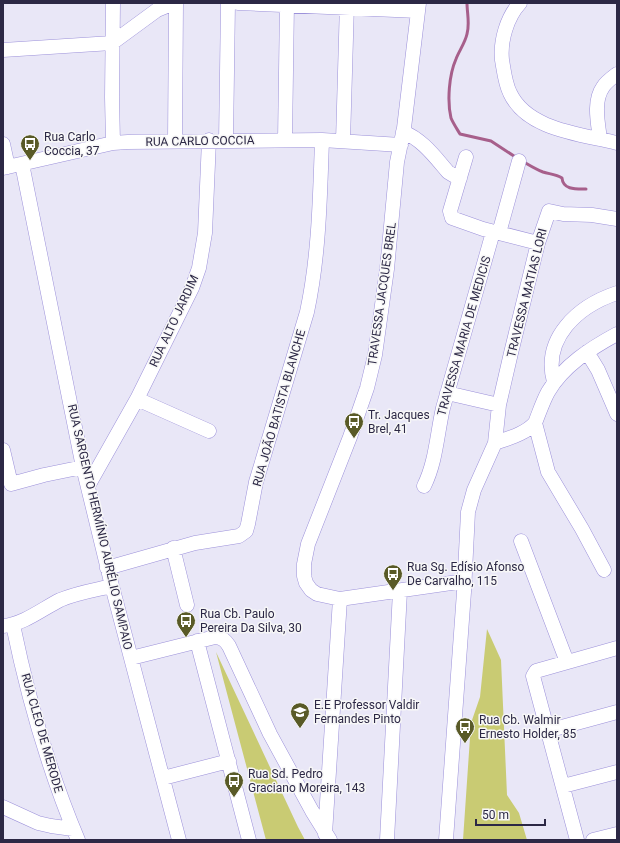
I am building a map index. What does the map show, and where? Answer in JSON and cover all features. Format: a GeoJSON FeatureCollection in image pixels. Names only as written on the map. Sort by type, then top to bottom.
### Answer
{"type":"FeatureCollection","features":[{"type":"Feature","properties":{"kind":"street"},"geometry":{"type":"LineString","coordinates":[[113,3],[113,144]]}},
{"type":"Feature","properties":{"kind":"street"},"geometry":{"type":"LineString","coordinates":[[3,50],[112,43],[158,10],[175,3],[175,141]]}},
{"type":"Feature","properties":{"kind":"street"},"geometry":{"type":"LineString","coordinates":[[226,141],[228,3]]}},
{"type":"Feature","properties":{"kind":"street"},"geometry":{"type":"LineString","coordinates":[[238,3],[419,7]]}},
{"type":"Feature","properties":{"kind":"street"},"geometry":{"type":"LineString","coordinates":[[520,3],[509,21],[504,37],[502,55],[505,76],[510,93],[520,109],[536,121],[557,129],[617,143]]}},
{"type":"Feature","properties":{"kind":"street"},"geometry":{"type":"LineString","coordinates":[[285,140],[287,4]]}},
{"type":"Feature","properties":{"kind":"street"},"geometry":{"type":"LineString","coordinates":[[343,141],[347,5]]}},
{"type":"Feature","properties":{"kind":"street","name":"TRAVESSA JACQUES BREL"},"geometry":{"type":"LineString","coordinates":[[419,7],[402,138],[397,162],[388,269],[375,355],[367,388],[350,438],[308,544],[304,564],[306,583],[311,590],[316,594],[340,599],[465,581]]}},
{"type":"Feature","properties":{"kind":"street"},"geometry":{"type":"LineString","coordinates":[[600,139],[598,116],[599,96],[603,86],[617,74]]}},
{"type":"Feature","properties":{"kind":"street"},"geometry":{"type":"LineString","coordinates":[[402,138],[412,136],[420,142],[448,172],[460,178]]}},
{"type":"Feature","properties":{"kind":"street","name":"RUA CARLO COCCIA"},"geometry":{"type":"LineString","coordinates":[[6,168],[128,142],[209,140],[343,141],[402,138]]}},
{"type":"Feature","properties":{"kind":"street","name":"RUA ALTO JARDIM"},"geometry":{"type":"LineString","coordinates":[[88,486],[137,399],[182,311],[199,268],[205,234],[209,140]]}},
{"type":"Feature","properties":{"kind":"street","name":"RUA JOÃO BATISTA BLANCHE"},"geometry":{"type":"LineString","coordinates":[[107,568],[195,542],[240,536],[246,531],[256,482],[306,312],[312,286],[319,222],[322,140]]}},
{"type":"Feature","properties":{"kind":"street"},"geometry":{"type":"LineString","coordinates":[[3,144],[6,168]]}},
{"type":"Feature","properties":{"kind":"street"},"geometry":{"type":"LineString","coordinates":[[466,157],[450,211],[452,218],[538,244]]}},
{"type":"Feature","properties":{"kind":"street","name":"TRAVESSA MARIA DE MEDICIS"},"geometry":{"type":"LineString","coordinates":[[424,486],[429,477],[433,461],[440,430],[440,419],[447,393],[519,161]]}},
{"type":"Feature","properties":{"kind":"street","name":"RUA SARGENTO HERMÍNIO AURÉLIO SAMPAIO"},"geometry":{"type":"LineString","coordinates":[[22,164],[83,467],[107,568],[179,840]]}},
{"type":"Feature","properties":{"kind":"street","name":"TRAVESSA MATIAS LORI"},"geometry":{"type":"LineString","coordinates":[[446,840],[465,581],[468,512],[474,490],[495,443],[499,405],[538,244],[549,211],[563,214],[592,215],[617,219]]}},
{"type":"Feature","properties":{"kind":"street"},"geometry":{"type":"LineString","coordinates":[[554,382],[551,364],[554,349],[558,338],[566,326],[589,307],[603,298],[617,293]]}},
{"type":"Feature","properties":{"kind":"street"},"geometry":{"type":"LineString","coordinates":[[495,443],[526,431],[535,424],[547,393],[554,382],[587,352],[617,334]]}},
{"type":"Feature","properties":{"kind":"street"},"geometry":{"type":"LineString","coordinates":[[587,352],[598,370],[617,414]]}},
{"type":"Feature","properties":{"kind":"street"},"geometry":{"type":"LineString","coordinates":[[447,393],[499,405]]}},
{"type":"Feature","properties":{"kind":"street"},"geometry":{"type":"LineString","coordinates":[[137,399],[209,431]]}},
{"type":"Feature","properties":{"kind":"street"},"geometry":{"type":"LineString","coordinates":[[535,424],[548,472],[582,528],[604,570]]}},
{"type":"Feature","properties":{"kind":"street"},"geometry":{"type":"LineString","coordinates":[[3,450],[11,484],[83,467]]}},
{"type":"Feature","properties":{"kind":"street"},"geometry":{"type":"LineString","coordinates":[[521,541],[567,662]]}},
{"type":"Feature","properties":{"kind":"street"},"geometry":{"type":"LineString","coordinates":[[173,548],[186,605]]}},
{"type":"Feature","properties":{"kind":"street"},"geometry":{"type":"LineString","coordinates":[[8,626],[62,600],[112,586]]}},
{"type":"Feature","properties":{"kind":"street"},"geometry":{"type":"LineString","coordinates":[[387,840],[400,591]]}},
{"type":"Feature","properties":{"kind":"street"},"geometry":{"type":"LineString","coordinates":[[327,837],[340,599]]}},
{"type":"Feature","properties":{"kind":"street","name":"RUA CLEO DE MERODE"},"geometry":{"type":"LineString","coordinates":[[8,626],[62,801],[76,834]]}},
{"type":"Feature","properties":{"kind":"street"},"geometry":{"type":"LineString","coordinates":[[131,658],[215,637],[222,638],[229,646],[270,734],[327,837]]}},
{"type":"Feature","properties":{"kind":"street"},"geometry":{"type":"LineString","coordinates":[[197,641],[249,840]]}},
{"type":"Feature","properties":{"kind":"street"},"geometry":{"type":"LineString","coordinates":[[577,840],[533,679],[534,674],[536,671],[617,648]]}},
{"type":"Feature","properties":{"kind":"street"},"geometry":{"type":"LineString","coordinates":[[547,731],[617,712]]}},
{"type":"Feature","properties":{"kind":"street"},"geometry":{"type":"LineString","coordinates":[[163,778],[228,761]]}},
{"type":"Feature","properties":{"kind":"street"},"geometry":{"type":"LineString","coordinates":[[563,786],[617,772]]}},
{"type":"Feature","properties":{"kind":"street"},"geometry":{"type":"LineString","coordinates":[[3,807],[38,823],[76,834]]}},
{"type":"Feature","properties":{"kind":"street"},"geometry":{"type":"LineString","coordinates":[[594,840],[617,834]]}},
{"type":"Feature","properties":{"kind":"green space"},"geometry":{"type":"Polygon","coordinates":[[[487,629],[501,660],[507,795],[519,813],[527,840],[463,840],[471,723],[480,697],[487,629]]]}},
{"type":"Feature","properties":{"kind":"green space"},"geometry":{"type":"Polygon","coordinates":[[[216,652],[298,827],[305,840],[266,840],[216,652]]]}},
{"type":"Feature","properties":{"kind":"waterway"},"geometry":{"type":"LineString","coordinates":[[467,3],[468,30],[465,41],[457,56],[450,80],[449,104],[451,118],[460,134],[491,141],[517,158]]}},
{"type":"Feature","properties":{"kind":"waterway"},"geometry":{"type":"LineString","coordinates":[[522,161],[540,171],[562,178],[567,187],[574,189],[586,189]]}},
{"type":"Feature","properties":{"kind":"place","name":"Rua Carlo Coccia, 37"},"geometry":{"type":"Point","coordinates":[30,161]}},
{"type":"Feature","properties":{"kind":"place","name":"Tr. Jacques Brel, 41"},"geometry":{"type":"Point","coordinates":[354,439]}},
{"type":"Feature","properties":{"kind":"place","name":"Rua Sg. Edísio Afonso De Carvalho, 115"},"geometry":{"type":"Point","coordinates":[393,591]}},
{"type":"Feature","properties":{"kind":"place","name":"Rua Cb. Paulo Pereira Da Silva, 30"},"geometry":{"type":"Point","coordinates":[186,638]}},
{"type":"Feature","properties":{"kind":"place","name":"E.E Professor Valdir Fernandes Pinto"},"geometry":{"type":"Point","coordinates":[300,729]}},
{"type":"Feature","properties":{"kind":"place","name":"Rua Cb. Walmir Ernesto Holder, 85"},"geometry":{"type":"Point","coordinates":[465,744]}},
{"type":"Feature","properties":{"kind":"place","name":"Rua Sd. Pedro Graciano Moreira, 143"},"geometry":{"type":"Point","coordinates":[234,798]}}]}
